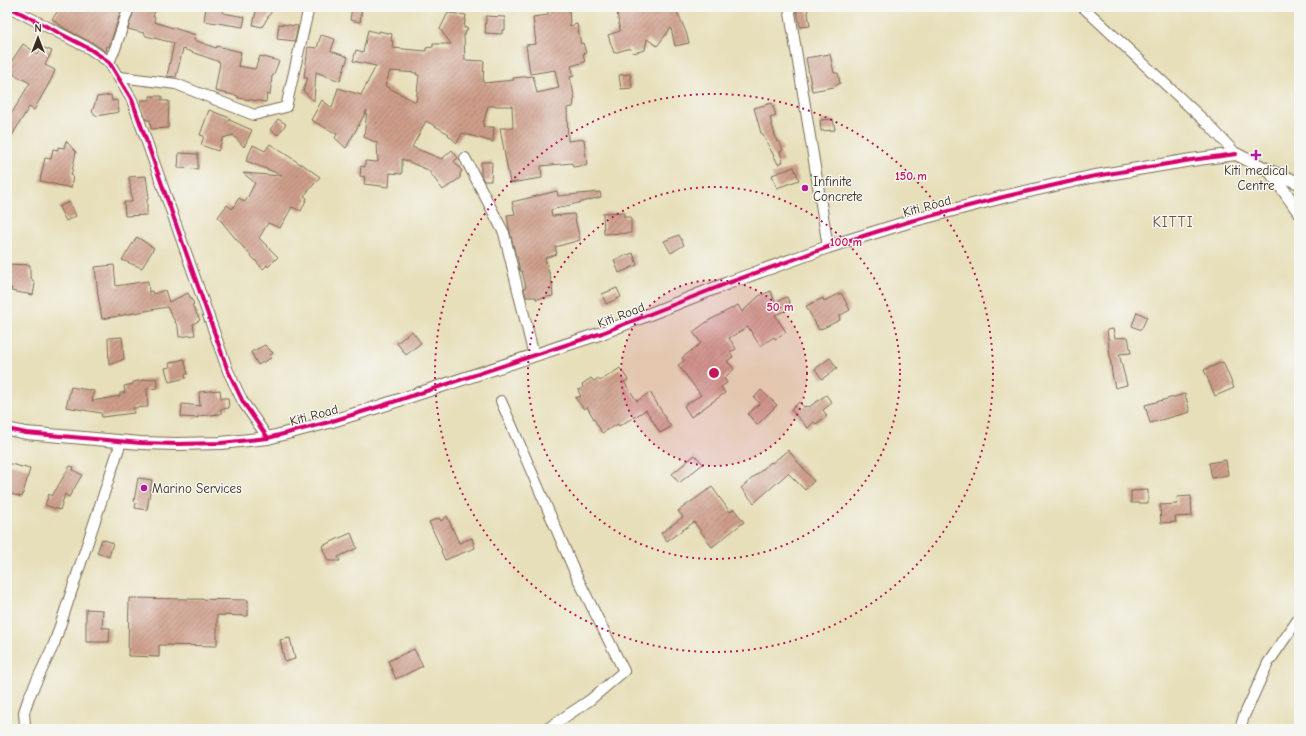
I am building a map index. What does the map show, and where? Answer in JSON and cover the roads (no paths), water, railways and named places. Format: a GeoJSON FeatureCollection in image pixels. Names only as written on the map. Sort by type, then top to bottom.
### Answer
{"type":"FeatureCollection","features":[{"type":"Feature","properties":{"kind":"street"},"geometry":{"type":"LineString","coordinates":[[10,7],[90,49],[109,62],[120,78],[132,100],[228,371],[243,402],[268,438]]}},
{"type":"Feature","properties":{"kind":"street"},"geometry":{"type":"LineString","coordinates":[[109,62],[129,7]]}},
{"type":"Feature","properties":{"kind":"street"},"geometry":{"type":"LineString","coordinates":[[120,78],[176,84],[254,115],[286,107],[309,7]]}},
{"type":"Feature","properties":{"kind":"street"},"geometry":{"type":"LineString","coordinates":[[789,7],[828,247]]}},
{"type":"Feature","properties":{"kind":"street"},"geometry":{"type":"LineString","coordinates":[[1083,7],[1210,126],[1236,154],[1270,171],[1299,183]]}},
{"type":"Feature","properties":{"kind":"street","name":"Kiti Road"},"geometry":{"type":"LineString","coordinates":[[7,429],[26,433],[121,442],[177,444],[221,443],[268,438],[329,422],[534,356],[602,333],[728,283],[828,247],[911,221],[1076,180],[1183,161],[1236,154]]}},
{"type":"Feature","properties":{"kind":"street"},"geometry":{"type":"LineString","coordinates":[[465,158],[504,233],[534,356]]}},
{"type":"Feature","properties":{"kind":"street"},"geometry":{"type":"LineString","coordinates":[[1270,171],[1299,212]]}},
{"type":"Feature","properties":{"kind":"street"},"geometry":{"type":"LineString","coordinates":[[500,401],[577,577],[624,671],[590,700],[548,729]]}},
{"type":"Feature","properties":{"kind":"street"},"geometry":{"type":"LineString","coordinates":[[27,729],[25,726],[24,712],[54,644],[121,442]]}},
{"type":"Feature","properties":{"kind":"street"},"geometry":{"type":"LineString","coordinates":[[1240,729],[1244,716],[1268,663],[1299,618]]}},
{"type":"Feature","properties":{"kind":"place","name":"Kiti medical Centre"},"geometry":{"type":"Point","coordinates":[1256,155]}},
{"type":"Feature","properties":{"kind":"place","name":"Infinite Concrete"},"geometry":{"type":"Point","coordinates":[805,188]}},
{"type":"Feature","properties":{"kind":"place","name":"Marino Services"},"geometry":{"type":"Point","coordinates":[144,488]}},
{"type":"Feature","properties":{"kind":"district","name":"KITTI"},"geometry":{"type":"Point","coordinates":[1173,222]}}]}
